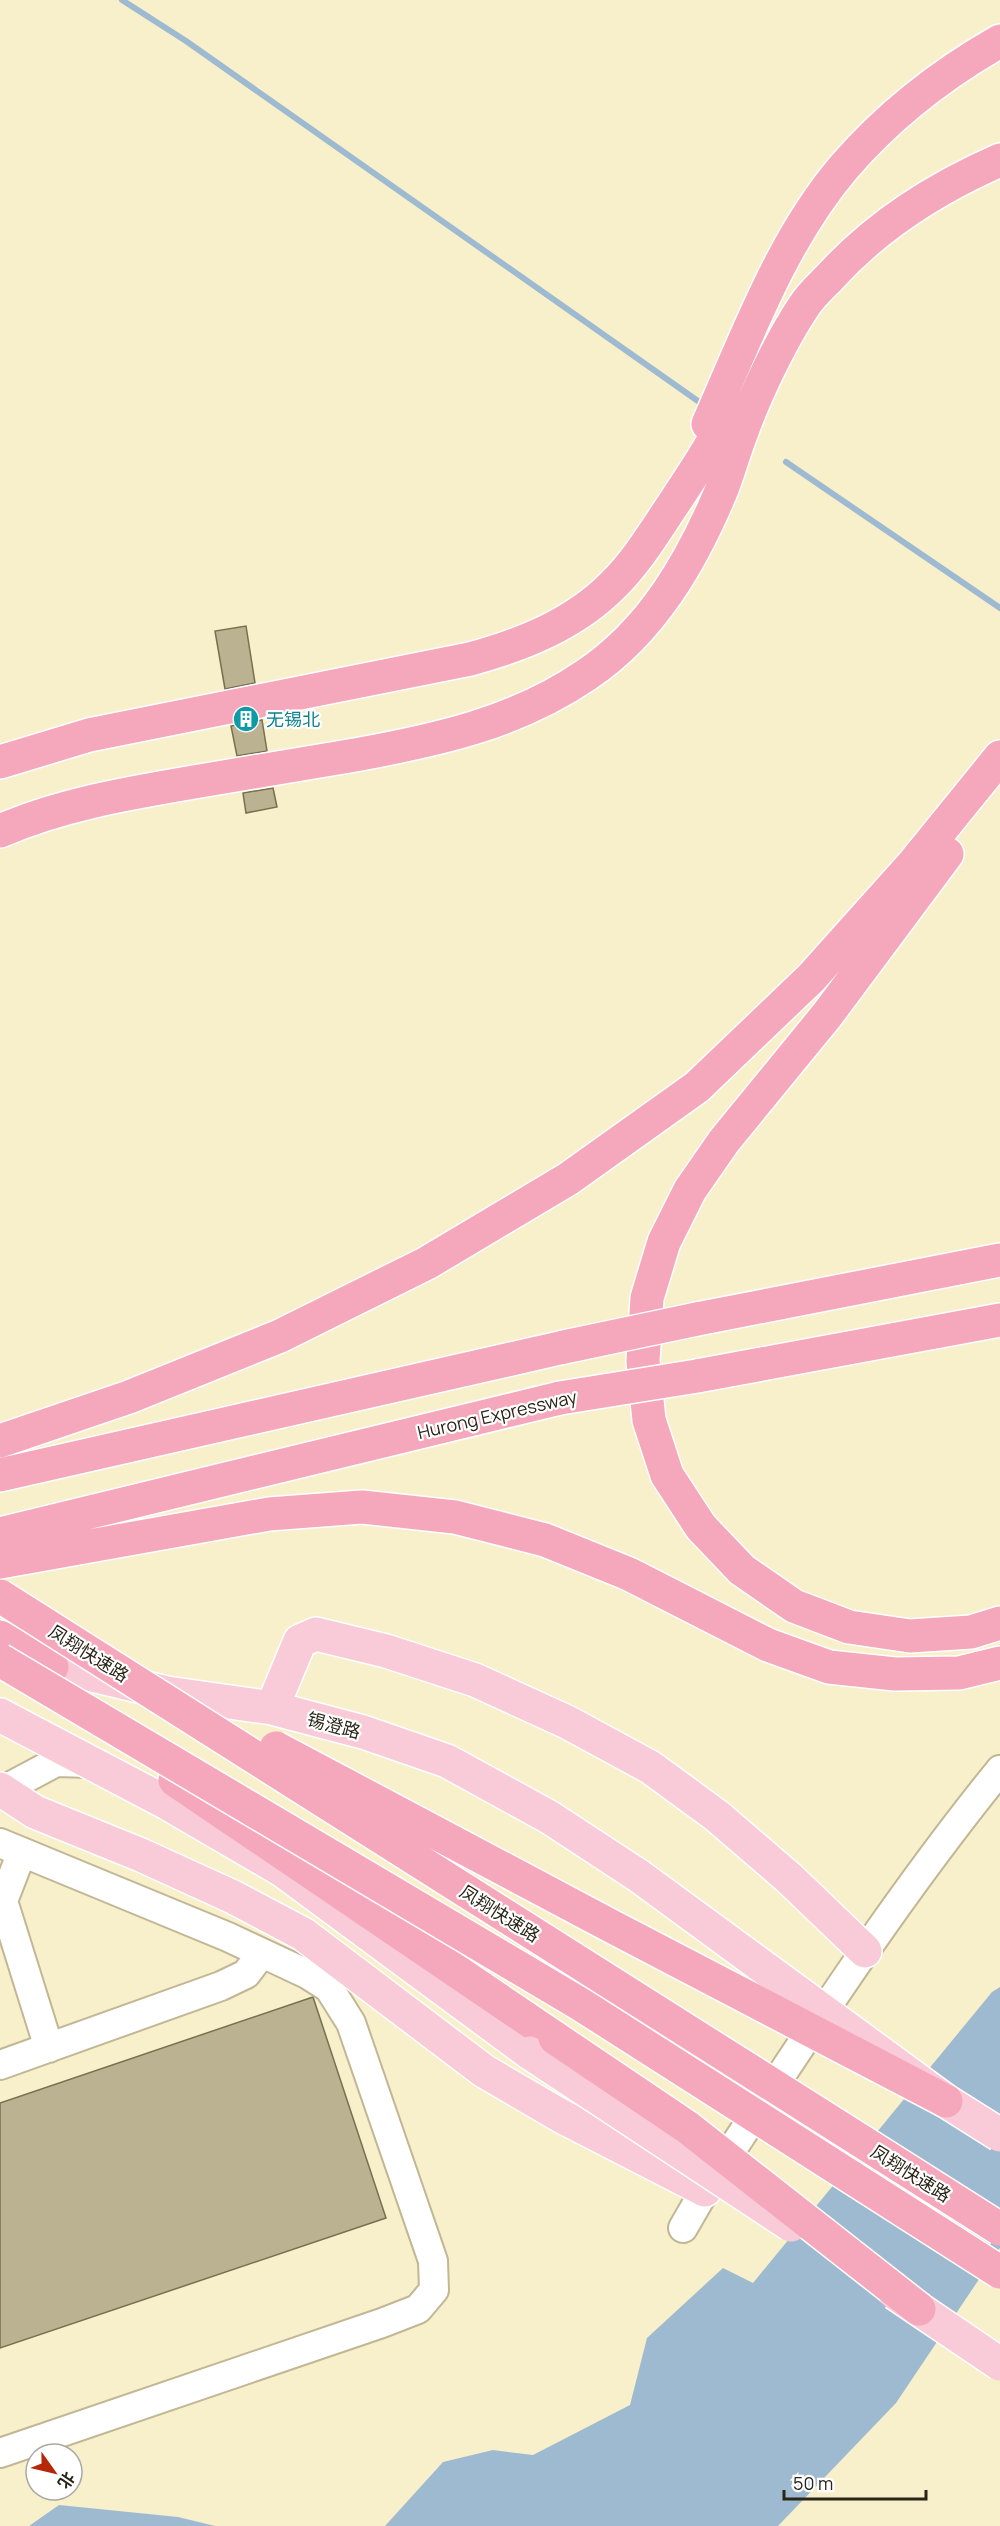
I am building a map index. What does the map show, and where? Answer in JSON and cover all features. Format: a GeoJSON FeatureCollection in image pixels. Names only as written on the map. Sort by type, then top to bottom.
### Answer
{"type":"FeatureCollection","features":[{"type":"Feature","properties":{"kind":"highway"},"geometry":{"type":"LineString","coordinates":[[664,518],[766,294],[801,228],[819,202],[844,167],[898,112],[959,64],[1000,41]]}},
{"type":"Feature","properties":{"kind":"highway"},"geometry":{"type":"LineString","coordinates":[[3,762],[89,735],[445,664],[525,642],[585,609],[614,585],[640,554],[717,439],[759,346],[789,298],[821,257],[859,221],[936,166],[1000,142]]}},
{"type":"Feature","properties":{"kind":"highway"},"geometry":{"type":"LineString","coordinates":[[0,831],[29,818],[114,796],[422,743],[480,728],[536,705],[587,675],[630,640],[668,593],[698,543],[723,486],[741,432],[780,349],[805,304],[875,233],[957,179],[1000,160]]}},
{"type":"Feature","properties":{"kind":"highway"},"geometry":{"type":"LineString","coordinates":[[723,486],[753,438],[796,357],[822,316],[853,279],[890,244],[928,216],[975,191],[1000,183]]}},
{"type":"Feature","properties":{"kind":"highway"},"geometry":{"type":"LineString","coordinates":[[0,1441],[129,1397],[279,1336],[427,1263],[568,1179],[697,1087],[811,978],[914,863],[1000,757]]}},
{"type":"Feature","properties":{"kind":"highway"},"geometry":{"type":"LineString","coordinates":[[1000,783],[827,1015],[724,1141],[690,1190],[664,1242],[647,1298],[643,1361],[649,1420],[667,1475],[701,1527],[742,1570],[794,1606],[849,1628],[910,1636],[971,1632],[1000,1623]]}},
{"type":"Feature","properties":{"kind":"highway"},"geometry":{"type":"LineString","coordinates":[[0,1475],[564,1347],[1000,1260]]}},
{"type":"Feature","properties":{"kind":"highway","name":"Hurong Expressway"},"geometry":{"type":"LineString","coordinates":[[0,1534],[560,1398],[697,1376],[1000,1320]]}},
{"type":"Feature","properties":{"kind":"highway"},"geometry":{"type":"LineString","coordinates":[[0,1562],[270,1514],[362,1507],[455,1517],[545,1540],[629,1574],[768,1645],[829,1667],[906,1674],[959,1673],[1000,1663]]}},
{"type":"Feature","properties":{"kind":"highway","name":"凤翔快速路"},"geometry":{"type":"LineString","coordinates":[[0,1596],[1000,2229]]}},
{"type":"Feature","properties":{"kind":"highway"},"geometry":{"type":"LineString","coordinates":[[39,1621],[600,1921],[946,2101]]}},
{"type":"Feature","properties":{"kind":"highway"},"geometry":{"type":"LineString","coordinates":[[0,1637],[52,1667]]}},
{"type":"Feature","properties":{"kind":"highway"},"geometry":{"type":"LineString","coordinates":[[0,1661],[687,2127],[919,2309]]}},
{"type":"Feature","properties":{"kind":"highway","name":"凤翔快速路"},"geometry":{"type":"LineString","coordinates":[[0,1661],[580,2004],[1000,2272]]}},
{"type":"Feature","properties":{"kind":"main road"},"geometry":{"type":"LineString","coordinates":[[272,1708],[300,1641],[316,1634],[386,1651],[475,1680],[567,1722],[650,1767],[717,1816],[789,1878],[865,1951]]}},
{"type":"Feature","properties":{"kind":"main road","name":"锡澄路"},"geometry":{"type":"LineString","coordinates":[[0,1651],[52,1667],[168,1693],[272,1708],[363,1732],[447,1761],[549,1817],[639,1876],[946,2101],[1000,2134]]}},
{"type":"Feature","properties":{"kind":"main road"},"geometry":{"type":"LineString","coordinates":[[0,1715],[166,1803],[282,1870],[530,2053],[1000,2364]]}},
{"type":"Feature","properties":{"kind":"main road"},"geometry":{"type":"LineString","coordinates":[[1,1791],[35,1812],[141,1855],[233,1897],[303,1934],[484,2071],[561,2116],[705,2190]]}},
{"type":"Feature","properties":{"kind":"street"},"geometry":{"type":"LineString","coordinates":[[1,1791],[56,1762],[90,1763]]}},
{"type":"Feature","properties":{"kind":"street"},"geometry":{"type":"LineString","coordinates":[[683,2228],[705,2190],[865,1951],[942,1842],[1000,1770]]}},
{"type":"Feature","properties":{"kind":"street"},"geometry":{"type":"LineString","coordinates":[[0,2453],[382,2323],[418,2309],[434,2290],[434,2261],[351,2023],[329,1988],[307,1974],[228,1937],[11,1848],[3,1901],[49,2048]]}},
{"type":"Feature","properties":{"kind":"street"},"geometry":{"type":"LineString","coordinates":[[0,2065],[221,1986],[246,1974],[262,1953]]}},
{"type":"Feature","properties":{"kind":"water"},"geometry":{"type":"Polygon","coordinates":[[[1000,1987],[1000,2248],[896,2403],[778,2526],[385,2526],[443,2462],[493,2450],[533,2455],[630,2405],[647,2338],[723,2268],[753,2283],[992,1992],[1000,1987]]]}},
{"type":"Feature","properties":{"kind":"water"},"geometry":{"type":"Polygon","coordinates":[[[59,2505],[178,2517],[215,2526],[29,2526],[59,2505]]]}},
{"type":"Feature","properties":{"kind":"building"},"geometry":{"type":"Polygon","coordinates":[[[246,626],[255,683],[225,689],[215,631],[246,626]]]}},
{"type":"Feature","properties":{"kind":"building"},"geometry":{"type":"Polygon","coordinates":[[[262,720],[267,751],[237,756],[231,726],[262,720]]]}},
{"type":"Feature","properties":{"kind":"building"},"geometry":{"type":"Polygon","coordinates":[[[273,788],[277,807],[246,813],[243,793],[273,788]]]}},
{"type":"Feature","properties":{"kind":"building"},"geometry":{"type":"Polygon","coordinates":[[[313,1997],[386,2218],[0,2348],[0,2103],[313,1997]]]}},
{"type":"Feature","properties":{"kind":"waterway"},"geometry":{"type":"LineString","coordinates":[[122,0],[186,41],[705,406]]}},
{"type":"Feature","properties":{"kind":"waterway"},"geometry":{"type":"LineString","coordinates":[[786,462],[1000,608]]}},
{"type":"Feature","properties":{"kind":"place","name":"无锡北"},"geometry":{"type":"Point","coordinates":[246,719]}}]}
